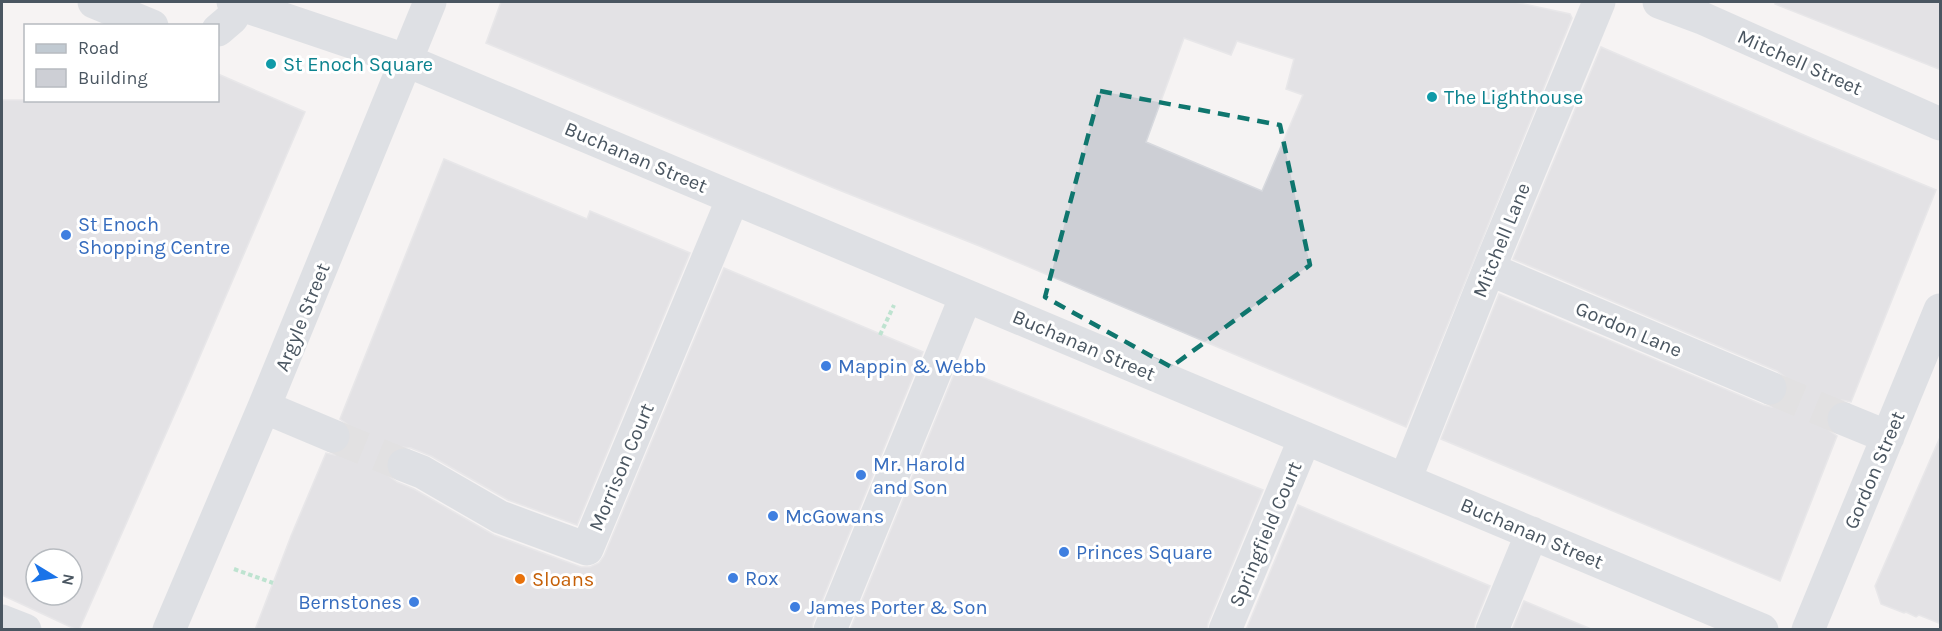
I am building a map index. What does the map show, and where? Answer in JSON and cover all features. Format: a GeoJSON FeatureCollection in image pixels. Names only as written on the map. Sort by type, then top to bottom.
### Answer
{"type":"FeatureCollection","features":[{"type":"Feature","properties":{"kind":"street"},"geometry":{"type":"LineString","coordinates":[[94,2],[147,24]]}},
{"type":"Feature","properties":{"kind":"street"},"geometry":{"type":"LineString","coordinates":[[219,29],[232,18],[238,2]]}},
{"type":"Feature","properties":{"kind":"street","name":"Buchanan Street"},"geometry":{"type":"LineString","coordinates":[[238,2],[405,60],[1532,533],[1719,621],[1762,630]]}},
{"type":"Feature","properties":{"kind":"street","name":"Argyle Street"},"geometry":{"type":"LineString","coordinates":[[169,630],[369,154],[429,2]]}},
{"type":"Feature","properties":{"kind":"street","name":"Mitchell Lane"},"geometry":{"type":"LineString","coordinates":[[1405,480],[1599,2]]}},
{"type":"Feature","properties":{"kind":"street","name":"Mitchell Street"},"geometry":{"type":"LineString","coordinates":[[1659,2],[1713,23],[1941,124]]}},
{"type":"Feature","properties":{"kind":"street","name":"Morrison Court"},"geometry":{"type":"LineString","coordinates":[[404,465],[422,472],[501,517],[587,549],[733,198]]}},
{"type":"Feature","properties":{"kind":"street","name":"Gordon Lane"},"geometry":{"type":"LineString","coordinates":[[1489,269],[1770,388]]}},
{"type":"Feature","properties":{"kind":"street"},"geometry":{"type":"LineString","coordinates":[[830,630],[966,296]]}},
{"type":"Feature","properties":{"kind":"street","name":"Gordon Street"},"geometry":{"type":"LineString","coordinates":[[1808,630],[1941,310]]}},
{"type":"Feature","properties":{"kind":"street"},"geometry":{"type":"LineString","coordinates":[[264,407],[333,436]]}},
{"type":"Feature","properties":{"kind":"street"},"geometry":{"type":"LineString","coordinates":[[1844,419],[1888,437]]}},
{"type":"Feature","properties":{"kind":"street","name":"Springfield Court"},"geometry":{"type":"LineString","coordinates":[[1225,630],[1305,438]]}},
{"type":"Feature","properties":{"kind":"street"},"geometry":{"type":"LineString","coordinates":[[1492,630],[1532,533]]}},
{"type":"Feature","properties":{"kind":"street"},"geometry":{"type":"LineString","coordinates":[[2,621],[25,630]]}},
{"type":"Feature","properties":{"kind":"highlighted area"},"geometry":{"type":"Polygon","coordinates":[[[1100,91],[1280,125],[1310,265],[1171,367],[1045,297],[1100,91]]]}},
{"type":"Feature","properties":{"kind":"building"},"geometry":{"type":"Polygon","coordinates":[[[501,2],[1515,2],[1570,14],[1572,18],[1406,427],[977,245],[486,43],[501,2]],[[1184,38],[1146,142],[1262,191],[1303,95],[1286,89],[1294,59],[1237,41],[1231,55],[1184,38]]]}},
{"type":"Feature","properties":{"kind":"building"},"geometry":{"type":"Polygon","coordinates":[[[1775,2],[1941,2],[1941,70],[1775,4],[1775,2]]]}},
{"type":"Feature","properties":{"kind":"building"},"geometry":{"type":"Polygon","coordinates":[[[1601,47],[1936,190],[1851,402],[1842,400],[1833,404],[1826,412],[1829,430],[1837,436],[1780,581],[1441,439],[1499,294],[1763,405],[1772,407],[1781,403],[1787,395],[1788,385],[1785,377],[1777,371],[1513,259],[1601,47]]]}},
{"type":"Feature","properties":{"kind":"building"},"geometry":{"type":"Polygon","coordinates":[[[219,74],[305,112],[79,630],[28,607],[84,607],[84,547],[24,547],[24,605],[2,595],[2,100],[219,102],[219,74]]]}},
{"type":"Feature","properties":{"kind":"building"},"geometry":{"type":"Polygon","coordinates":[[[444,159],[587,219],[590,211],[690,253],[577,525],[508,500],[431,456],[411,448],[401,447],[392,451],[387,458],[386,468],[389,476],[397,482],[414,489],[494,535],[581,567],[590,567],[599,563],[604,556],[724,268],[923,352],[812,630],[255,630],[326,453],[335,455],[344,451],[350,443],[352,434],[348,425],[340,419],[444,159]]]}},
{"type":"Feature","properties":{"kind":"building","name":"Princes Square"},"geometry":{"type":"Polygon","coordinates":[[[957,367],[1263,490],[1207,630],[850,630],[957,367]]]}},
{"type":"Feature","properties":{"kind":"building"},"geometry":{"type":"Polygon","coordinates":[[[1941,435],[1941,624],[1881,604],[1875,586],[1941,435]]]}},
{"type":"Feature","properties":{"kind":"building"},"geometry":{"type":"Polygon","coordinates":[[[1298,505],[1490,586],[1474,630],[1246,630],[1298,505]]]}},
{"type":"Feature","properties":{"kind":"building"},"geometry":{"type":"Polygon","coordinates":[[[1524,601],[1591,629],[1591,630],[1512,630],[1524,601]]]}},
{"type":"Feature","properties":{"kind":"tunnel"},"geometry":{"type":"LineString","coordinates":[[1770,388],[1844,419]]}},
{"type":"Feature","properties":{"kind":"tunnel"},"geometry":{"type":"LineString","coordinates":[[333,436],[404,465]]}},
{"type":"Feature","properties":{"kind":"place","name":"St Enoch Square"},"geometry":{"type":"Point","coordinates":[271,64]}},
{"type":"Feature","properties":{"kind":"place","name":"The Lighthouse"},"geometry":{"type":"Point","coordinates":[1432,97]}},
{"type":"Feature","properties":{"kind":"place","name":"St Enoch Shopping Centre"},"geometry":{"type":"Point","coordinates":[66,235]}},
{"type":"Feature","properties":{"kind":"place","name":"Mappin & Webb"},"geometry":{"type":"Point","coordinates":[826,366]}},
{"type":"Feature","properties":{"kind":"place","name":"Mr. Harold and Son"},"geometry":{"type":"Point","coordinates":[861,475]}},
{"type":"Feature","properties":{"kind":"place","name":"McGowans"},"geometry":{"type":"Point","coordinates":[773,516]}},
{"type":"Feature","properties":{"kind":"place","name":"Princes Square"},"geometry":{"type":"Point","coordinates":[1064,552]}},
{"type":"Feature","properties":{"kind":"place","name":"Rox"},"geometry":{"type":"Point","coordinates":[733,578]}},
{"type":"Feature","properties":{"kind":"place","name":"Sloans"},"geometry":{"type":"Point","coordinates":[520,579]}},
{"type":"Feature","properties":{"kind":"place","name":"Bernstones"},"geometry":{"type":"Point","coordinates":[414,602]}},
{"type":"Feature","properties":{"kind":"place","name":"James Porter & Son"},"geometry":{"type":"Point","coordinates":[795,607]}}]}
